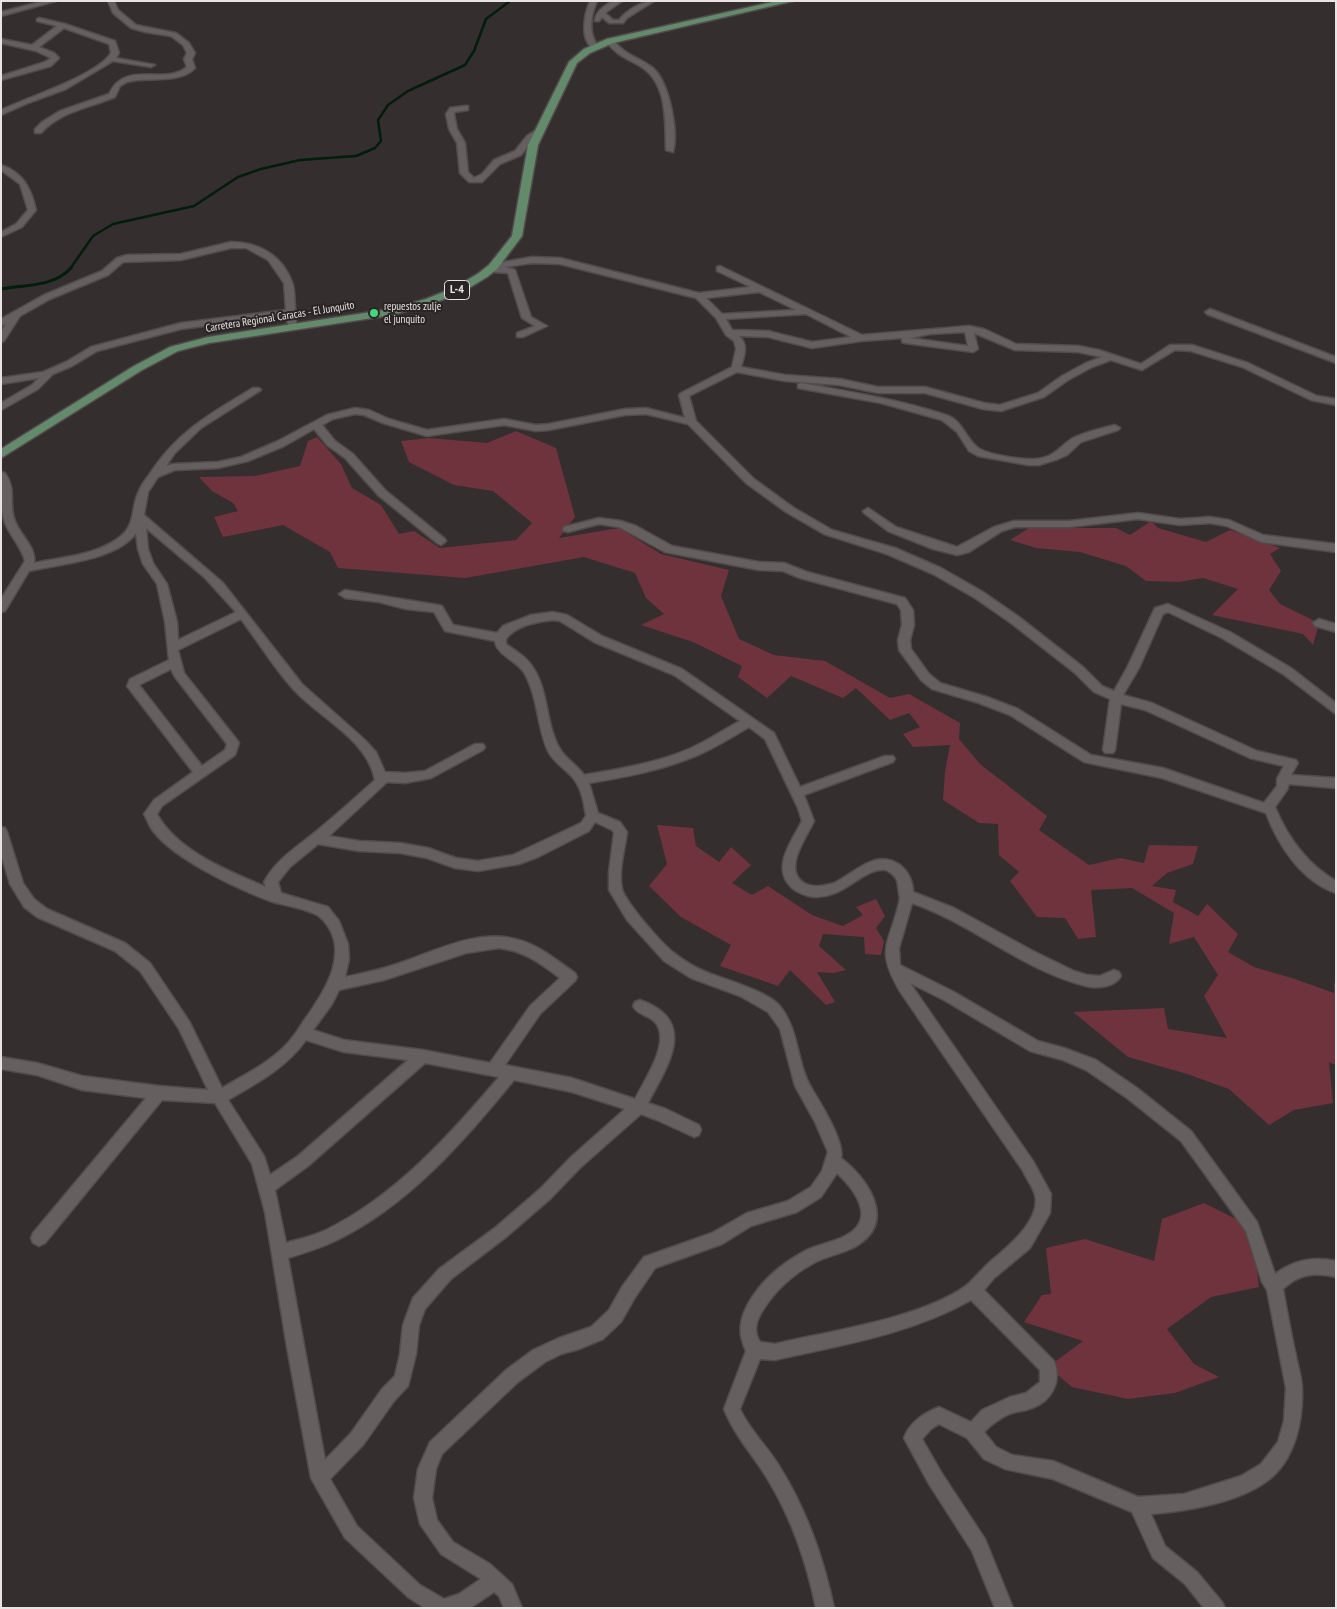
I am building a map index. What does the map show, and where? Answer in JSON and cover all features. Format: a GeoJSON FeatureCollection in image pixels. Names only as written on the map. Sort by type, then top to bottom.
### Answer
{"type":"FeatureCollection","features":[{"type":"Feature","properties":{"kind":"main road","name":"Carretera Regional Caracas - El Junquito"},"geometry":{"type":"LineString","coordinates":[[1,454],[138,368],[174,349],[208,340],[392,312],[430,301],[460,289],[491,269],[517,236],[533,145],[573,62],[587,51],[610,41],[789,1]]}},
{"type":"Feature","properties":{"kind":"street"},"geometry":{"type":"LineString","coordinates":[[1,14],[53,1]]}},
{"type":"Feature","properties":{"kind":"street"},"geometry":{"type":"LineString","coordinates":[[38,131],[48,120],[70,109],[112,96],[118,84],[122,81],[185,73],[191,68],[188,59],[189,49],[176,36],[169,33],[136,28],[116,14],[112,8],[111,1]]}},
{"type":"Feature","properties":{"kind":"street"},"geometry":{"type":"LineString","coordinates":[[594,1],[587,23],[590,42],[595,48]]}},
{"type":"Feature","properties":{"kind":"street"},"geometry":{"type":"LineString","coordinates":[[589,35],[604,9],[619,1]]}},
{"type":"Feature","properties":{"kind":"street"},"geometry":{"type":"LineString","coordinates":[[600,14],[606,16],[611,22],[621,22],[651,1]]}},
{"type":"Feature","properties":{"kind":"street"},"geometry":{"type":"LineString","coordinates":[[1,113],[25,101],[63,87],[104,65],[115,52],[112,43],[63,25],[39,20]]}},
{"type":"Feature","properties":{"kind":"street"},"geometry":{"type":"LineString","coordinates":[[33,48],[63,25]]}},
{"type":"Feature","properties":{"kind":"street"},"geometry":{"type":"LineString","coordinates":[[1,41],[51,53],[55,58],[48,64],[1,78]]}},
{"type":"Feature","properties":{"kind":"street"},"geometry":{"type":"LineString","coordinates":[[610,41],[616,51],[653,70],[667,98],[670,150]]}},
{"type":"Feature","properties":{"kind":"street"},"geometry":{"type":"LineString","coordinates":[[111,59],[151,65]]}},
{"type":"Feature","properties":{"kind":"street"},"geometry":{"type":"LineString","coordinates":[[465,108],[453,110],[450,114],[453,129],[461,144],[464,173],[472,180],[479,180],[497,162],[518,153],[530,138],[539,132]]}},
{"type":"Feature","properties":{"kind":"street"},"geometry":{"type":"LineString","coordinates":[[1,167],[20,177],[25,184],[32,210],[24,223],[15,230],[1,235]]}},
{"type":"Feature","properties":{"kind":"street"},"geometry":{"type":"LineString","coordinates":[[1,323],[47,297],[106,273],[120,260],[126,258],[181,257],[221,247],[247,245],[256,248],[270,258],[281,270],[288,283],[292,327]]}},
{"type":"Feature","properties":{"kind":"street"},"geometry":{"type":"LineString","coordinates":[[491,269],[532,260],[560,261],[699,296],[760,289]]}},
{"type":"Feature","properties":{"kind":"street"},"geometry":{"type":"LineString","coordinates":[[491,269],[511,270],[527,318],[542,326],[520,335]]}},
{"type":"Feature","properties":{"kind":"street"},"geometry":{"type":"LineString","coordinates":[[720,269],[861,338]]}},
{"type":"Feature","properties":{"kind":"street"},"geometry":{"type":"LineString","coordinates":[[699,296],[720,317],[729,333],[738,340],[741,349],[736,369]]}},
{"type":"Feature","properties":{"kind":"street"},"geometry":{"type":"LineString","coordinates":[[1,381],[25,378],[51,371],[69,364],[94,349],[154,332],[225,319],[290,312]]}},
{"type":"Feature","properties":{"kind":"street"},"geometry":{"type":"LineString","coordinates":[[720,317],[805,312]]}},
{"type":"Feature","properties":{"kind":"street"},"geometry":{"type":"LineString","coordinates":[[1210,312],[1246,328],[1336,360]]}},
{"type":"Feature","properties":{"kind":"street"},"geometry":{"type":"LineString","coordinates":[[1,339],[17,314]]}},
{"type":"Feature","properties":{"kind":"street"},"geometry":{"type":"LineString","coordinates":[[729,333],[768,334],[812,345],[861,338],[969,329],[981,331],[1015,347],[1078,349],[1142,366],[1173,347],[1192,348],[1245,365],[1314,398],[1336,402]]}},
{"type":"Feature","properties":{"kind":"street"},"geometry":{"type":"LineString","coordinates":[[888,337],[973,349],[969,329]]}},
{"type":"Feature","properties":{"kind":"street"},"geometry":{"type":"LineString","coordinates":[[691,422],[684,395],[736,369],[785,378],[840,382],[878,390],[925,390],[983,406],[1001,408],[1041,395],[1065,378],[1089,365],[1111,357]]}},
{"type":"Feature","properties":{"kind":"street"},"geometry":{"type":"LineString","coordinates":[[1,407],[35,387],[51,371]]}},
{"type":"Feature","properties":{"kind":"street"},"geometry":{"type":"LineString","coordinates":[[785,378],[796,386],[882,400],[944,418],[960,430],[973,449],[982,454],[1004,459],[1039,462],[1063,453],[1078,440],[1115,428]]}},
{"type":"Feature","properties":{"kind":"street"},"geometry":{"type":"LineString","coordinates":[[27,568],[108,548],[122,542],[133,530],[139,516],[143,492],[170,451],[198,426],[256,390]]}},
{"type":"Feature","properties":{"kind":"street"},"geometry":{"type":"LineString","coordinates":[[154,475],[173,467],[218,465],[244,459],[280,444],[343,413],[355,411],[366,412],[426,433],[504,422],[549,428],[625,412],[646,411],[691,422],[750,480],[790,510],[828,532],[891,551],[945,576],[979,595],[1079,670],[1098,689],[1116,697],[1148,706],[1254,755],[1292,762],[1283,779],[1283,786],[1269,806],[1270,810],[1289,848],[1309,869],[1336,888]]}},
{"type":"Feature","properties":{"kind":"street"},"geometry":{"type":"LineString","coordinates":[[316,425],[331,443],[349,456],[382,493],[441,541]]}},
{"type":"Feature","properties":{"kind":"street"},"geometry":{"type":"LineString","coordinates":[[1,475],[9,488],[6,505],[8,517],[14,531],[28,549],[30,561],[1,608]]}},
{"type":"Feature","properties":{"kind":"street"},"geometry":{"type":"LineString","coordinates":[[868,511],[892,529],[937,546],[957,551],[965,549],[998,529],[1014,524],[1070,524],[1138,516],[1180,522],[1210,520],[1229,523],[1261,538],[1336,548]]}},
{"type":"Feature","properties":{"kind":"street"},"geometry":{"type":"LineString","coordinates":[[139,516],[160,536],[196,562],[229,596],[299,688],[367,749],[381,776],[381,782],[317,839],[287,861],[275,873],[271,882],[275,897]]}},
{"type":"Feature","properties":{"kind":"street"},"geometry":{"type":"LineString","coordinates":[[1,1063],[37,1068],[82,1083],[159,1093],[219,1097],[266,1070],[291,1050],[327,1000],[338,978],[342,959],[341,944],[334,925],[323,911],[275,897],[229,877],[171,842],[153,823],[150,814],[158,802],[232,752],[233,743],[178,674],[172,648],[171,622],[162,584],[148,564],[143,549],[139,516]]}},
{"type":"Feature","properties":{"kind":"street"},"geometry":{"type":"LineString","coordinates":[[568,529],[599,522],[621,524],[632,528],[669,549],[759,566],[784,567],[804,575],[901,601],[907,610],[908,625],[904,640],[905,650],[926,677],[936,686],[983,700],[1014,712],[1088,759],[1163,773],[1270,810]]}},
{"type":"Feature","properties":{"kind":"street"},"geometry":{"type":"LineString","coordinates":[[345,594],[438,609],[443,621],[449,628],[500,638]]}},
{"type":"Feature","properties":{"kind":"street"},"geometry":{"type":"LineString","coordinates":[[1109,750],[1116,697],[1133,668],[1159,611],[1168,608],[1217,630],[1287,671],[1336,710]]}},
{"type":"Feature","properties":{"kind":"street"},"geometry":{"type":"LineString","coordinates":[[172,648],[242,614]]}},
{"type":"Feature","properties":{"kind":"street"},"geometry":{"type":"LineString","coordinates":[[317,839],[359,846],[428,853],[455,863],[478,866],[514,860],[533,853],[585,827],[592,816],[586,786],[556,754],[544,724],[542,708],[535,687],[525,665],[501,646],[500,638],[507,629],[535,618],[553,616],[563,618],[598,639],[678,672],[770,736],[804,808],[808,822],[792,853],[791,876],[796,886],[805,891],[818,892],[834,888],[872,866],[884,863],[892,866],[903,876],[904,912],[893,941],[892,957],[895,969],[906,989],[1028,1166],[1043,1194],[1042,1213],[1024,1243],[988,1273],[973,1290],[942,1308],[896,1324],[776,1352],[755,1350]]}},
{"type":"Feature","properties":{"kind":"street"},"geometry":{"type":"LineString","coordinates":[[1319,623],[1336,628]]}},
{"type":"Feature","properties":{"kind":"street"},"geometry":{"type":"LineString","coordinates":[[175,662],[134,682],[133,686],[201,774]]}},
{"type":"Feature","properties":{"kind":"street"},"geometry":{"type":"LineString","coordinates":[[581,780],[661,764],[694,752],[750,721]]}},
{"type":"Feature","properties":{"kind":"street"},"geometry":{"type":"LineString","coordinates":[[381,776],[405,778],[427,775],[480,747]]}},
{"type":"Feature","properties":{"kind":"street"},"geometry":{"type":"LineString","coordinates":[[796,792],[889,759]]}},
{"type":"Feature","properties":{"kind":"street"},"geometry":{"type":"LineString","coordinates":[[1283,779],[1336,783]]}},
{"type":"Feature","properties":{"kind":"street"},"geometry":{"type":"LineString","coordinates":[[513,1608],[506,1590],[496,1580],[484,1570],[447,1548],[429,1524],[423,1498],[428,1469],[436,1448],[512,1376],[526,1366],[559,1346],[597,1333],[615,1316],[650,1262],[716,1239],[747,1220],[792,1207],[816,1192],[829,1174],[835,1152],[821,1118],[802,1086],[786,1028],[773,1008],[745,992],[696,974],[669,957],[651,939],[632,916],[616,890],[615,872],[621,832],[616,826],[592,816]]}},
{"type":"Feature","properties":{"kind":"street"},"geometry":{"type":"LineString","coordinates":[[1,832],[17,884],[29,903],[42,913],[120,947],[145,968],[184,1025],[219,1097],[259,1162],[280,1253],[320,1478],[351,1532],[414,1590],[443,1608],[464,1601],[496,1580]]}},
{"type":"Feature","properties":{"kind":"street"},"geometry":{"type":"LineString","coordinates":[[905,895],[927,901],[1034,958],[1074,976],[1099,982],[1114,976]]}},
{"type":"Feature","properties":{"kind":"street"},"geometry":{"type":"LineString","coordinates":[[335,985],[384,974],[448,952],[486,944],[513,944],[535,953],[570,977],[535,1010],[494,1069]]}},
{"type":"Feature","properties":{"kind":"street"},"geometry":{"type":"LineString","coordinates":[[895,969],[949,996],[1035,1047],[1064,1054],[1091,1065],[1132,1093],[1186,1136],[1252,1227],[1270,1282],[1274,1286],[1294,1388],[1292,1421],[1285,1446],[1267,1470],[1246,1483],[1217,1494],[1184,1503],[1138,1506],[1053,1470],[1011,1463],[990,1453],[973,1432],[939,1415],[925,1423],[912,1438],[935,1478],[979,1545],[1004,1608]]}},
{"type":"Feature","properties":{"kind":"street"},"geometry":{"type":"LineString","coordinates":[[320,1478],[357,1439],[388,1395],[402,1380],[408,1354],[411,1325],[419,1304],[440,1280],[538,1200],[576,1162],[638,1107],[661,1064],[668,1044],[667,1031],[660,1016],[640,1006]]}},
{"type":"Feature","properties":{"kind":"street"},"geometry":{"type":"LineString","coordinates":[[303,1033],[344,1046],[423,1056],[572,1085],[661,1114],[694,1130]]}},
{"type":"Feature","properties":{"kind":"street"},"geometry":{"type":"LineString","coordinates":[[266,1187],[303,1161],[423,1056]]}},
{"type":"Feature","properties":{"kind":"street"},"geometry":{"type":"LineString","coordinates":[[280,1253],[336,1233],[374,1211],[445,1146],[487,1102],[511,1073]]}},
{"type":"Feature","properties":{"kind":"street"},"geometry":{"type":"LineString","coordinates":[[39,1238],[159,1093]]}},
{"type":"Feature","properties":{"kind":"street"},"geometry":{"type":"LineString","coordinates":[[755,1350],[747,1338],[748,1320],[769,1287],[785,1273],[817,1253],[841,1246],[859,1235],[868,1224],[871,1212],[861,1189],[848,1172],[833,1161]]}},
{"type":"Feature","properties":{"kind":"street"},"geometry":{"type":"LineString","coordinates":[[1274,1286],[1286,1274],[1302,1266],[1336,1269]]}},
{"type":"Feature","properties":{"kind":"street"},"geometry":{"type":"LineString","coordinates":[[973,1290],[1048,1367],[1048,1386],[1030,1401],[1010,1405],[988,1416],[973,1432]]}},
{"type":"Feature","properties":{"kind":"street"},"geometry":{"type":"LineString","coordinates":[[755,1350],[732,1409],[738,1424],[749,1436],[776,1476],[806,1537],[821,1587],[825,1608]]}},
{"type":"Feature","properties":{"kind":"street"},"geometry":{"type":"LineString","coordinates":[[1138,1506],[1159,1552],[1191,1578],[1216,1608]]}},
{"type":"Feature","properties":{"kind":"shaded area"},"geometry":{"type":"Polygon","coordinates":[[[516,431],[556,448],[575,517],[559,538],[619,528],[661,554],[729,570],[721,596],[739,639],[774,655],[825,661],[890,698],[909,694],[960,723],[959,739],[980,764],[1047,816],[1039,830],[1089,865],[1120,858],[1144,863],[1149,845],[1198,846],[1193,864],[1167,873],[1152,886],[1176,890],[1173,902],[1198,916],[1207,904],[1238,934],[1228,952],[1254,967],[1334,993],[1334,983],[1336,984],[1336,1065],[1329,1062],[1333,1103],[1294,1110],[1269,1125],[1229,1089],[1187,1074],[1128,1057],[1073,1012],[1164,1008],[1168,1029],[1227,1038],[1204,996],[1218,975],[1194,937],[1169,944],[1174,913],[1132,888],[1091,890],[1096,937],[1078,939],[1065,918],[1037,917],[1010,881],[1019,872],[999,855],[998,824],[979,823],[943,800],[945,772],[950,745],[913,747],[903,734],[920,727],[909,713],[890,720],[856,688],[843,698],[791,676],[767,698],[738,677],[742,666],[693,642],[641,625],[664,614],[646,598],[635,573],[584,557],[465,578],[338,568],[330,552],[283,525],[223,537],[214,517],[238,511],[233,503],[212,491],[199,477],[255,476],[300,466],[308,441],[317,437],[341,464],[352,488],[381,505],[399,534],[414,531],[440,548],[516,540],[532,523],[493,491],[454,485],[409,462],[401,441],[429,438],[487,443],[516,431]]]}},
{"type":"Feature","properties":{"kind":"shaded area"},"geometry":{"type":"Polygon","coordinates":[[[1151,521],[1158,528],[1206,542],[1230,530],[1280,548],[1270,554],[1281,571],[1269,590],[1280,604],[1319,623],[1313,645],[1303,634],[1212,615],[1238,589],[1203,578],[1179,582],[1146,581],[1126,566],[1080,552],[1036,548],[1010,540],[1029,528],[1116,528],[1130,535],[1151,521]]]}},
{"type":"Feature","properties":{"kind":"shaded area"},"geometry":{"type":"Polygon","coordinates":[[[657,825],[693,828],[696,846],[719,862],[731,847],[751,865],[732,883],[752,895],[768,886],[812,915],[843,926],[863,915],[856,907],[876,899],[885,916],[876,928],[884,941],[881,955],[865,954],[864,937],[823,934],[819,946],[846,970],[834,973],[817,972],[835,1002],[826,1005],[790,970],[778,986],[720,966],[731,945],[681,917],[649,886],[667,864],[657,825]]]}},
{"type":"Feature","properties":{"kind":"shaded area"},"geometry":{"type":"Polygon","coordinates":[[[1204,1203],[1252,1227],[1259,1287],[1211,1297],[1167,1329],[1194,1364],[1219,1377],[1175,1393],[1128,1399],[1072,1387],[1048,1367],[1083,1341],[1024,1322],[1042,1295],[1051,1294],[1046,1248],[1085,1239],[1154,1261],[1162,1219],[1204,1203]]]}},
{"type":"Feature","properties":{"kind":"waterway"},"geometry":{"type":"LineString","coordinates":[[70,269],[93,236],[113,224],[194,206],[238,177],[261,169],[300,160],[356,156],[375,148],[381,141],[378,120],[388,105],[408,91],[465,65],[474,51],[486,19],[510,1]]}},
{"type":"Feature","properties":{"kind":"waterway"},"geometry":{"type":"LineString","coordinates":[[1,289],[47,282],[56,279],[70,269]]}},
{"type":"Feature","properties":{"kind":"place","name":"repuestos zulje el junquito"},"geometry":{"type":"Point","coordinates":[374,313]}}]}
